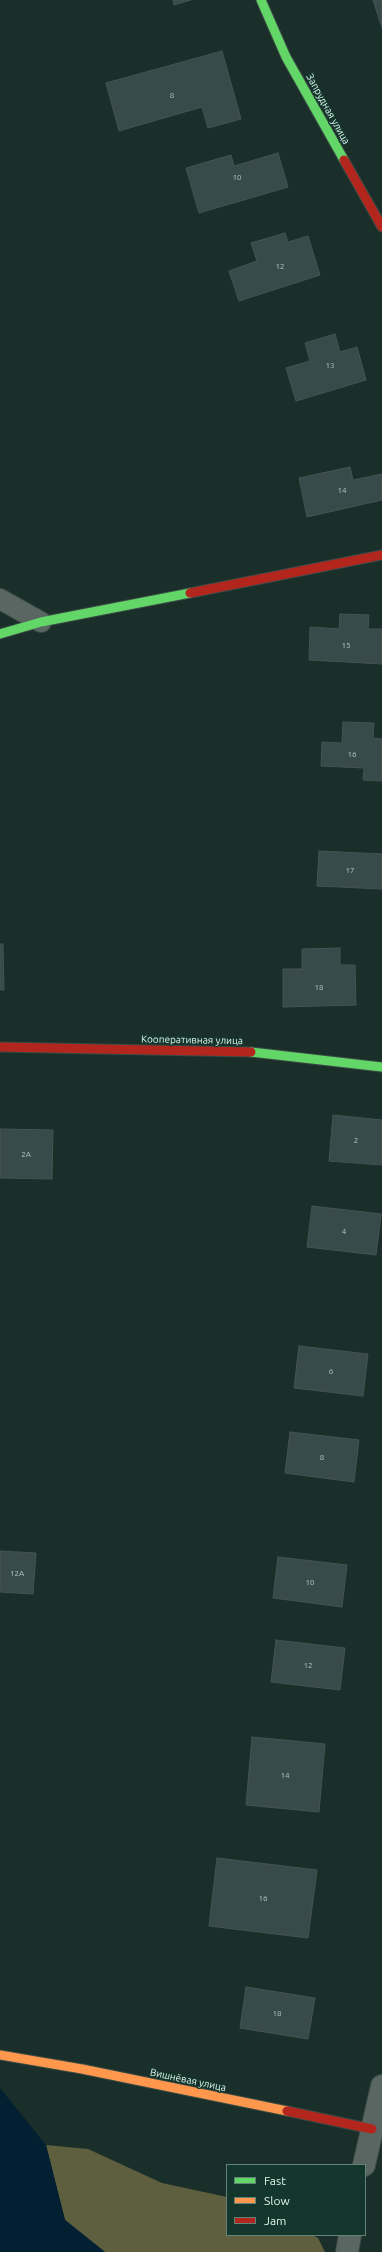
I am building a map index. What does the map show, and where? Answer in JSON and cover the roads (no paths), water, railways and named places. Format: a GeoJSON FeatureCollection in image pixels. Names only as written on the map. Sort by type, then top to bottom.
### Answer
{"type":"FeatureCollection","features":[{"type":"Feature","properties":{"kind":"street","name":"Запрудная улица"},"geometry":{"type":"LineString","coordinates":[[261,0],[286,57],[382,227]]}},
{"type":"Feature","properties":{"kind":"street"},"geometry":{"type":"LineString","coordinates":[[0,634],[41,622],[382,555]]}},
{"type":"Feature","properties":{"kind":"street","name":"Кооперативная улица"},"geometry":{"type":"LineString","coordinates":[[0,1047],[256,1052],[382,1067]]}},
{"type":"Feature","properties":{"kind":"street","name":"Вишнёвая улица"},"geometry":{"type":"LineString","coordinates":[[0,2055],[89,2071],[372,2129]]}},
{"type":"Feature","properties":{"kind":"street"},"geometry":{"type":"LineString","coordinates":[[364,2164],[382,2086]]}},
{"type":"Feature","properties":{"kind":"street"},"geometry":{"type":"LineString","coordinates":[[347,2252],[350,2236]]}},
{"type":"Feature","properties":{"kind":"lane"},"geometry":{"type":"LineString","coordinates":[[0,599],[41,622]]}},
{"type":"Feature","properties":{"kind":"water"},"geometry":{"type":"Polygon","coordinates":[[[0,2088],[46,2145],[65,2220],[105,2252],[0,2252],[0,2088]]]}}]}
